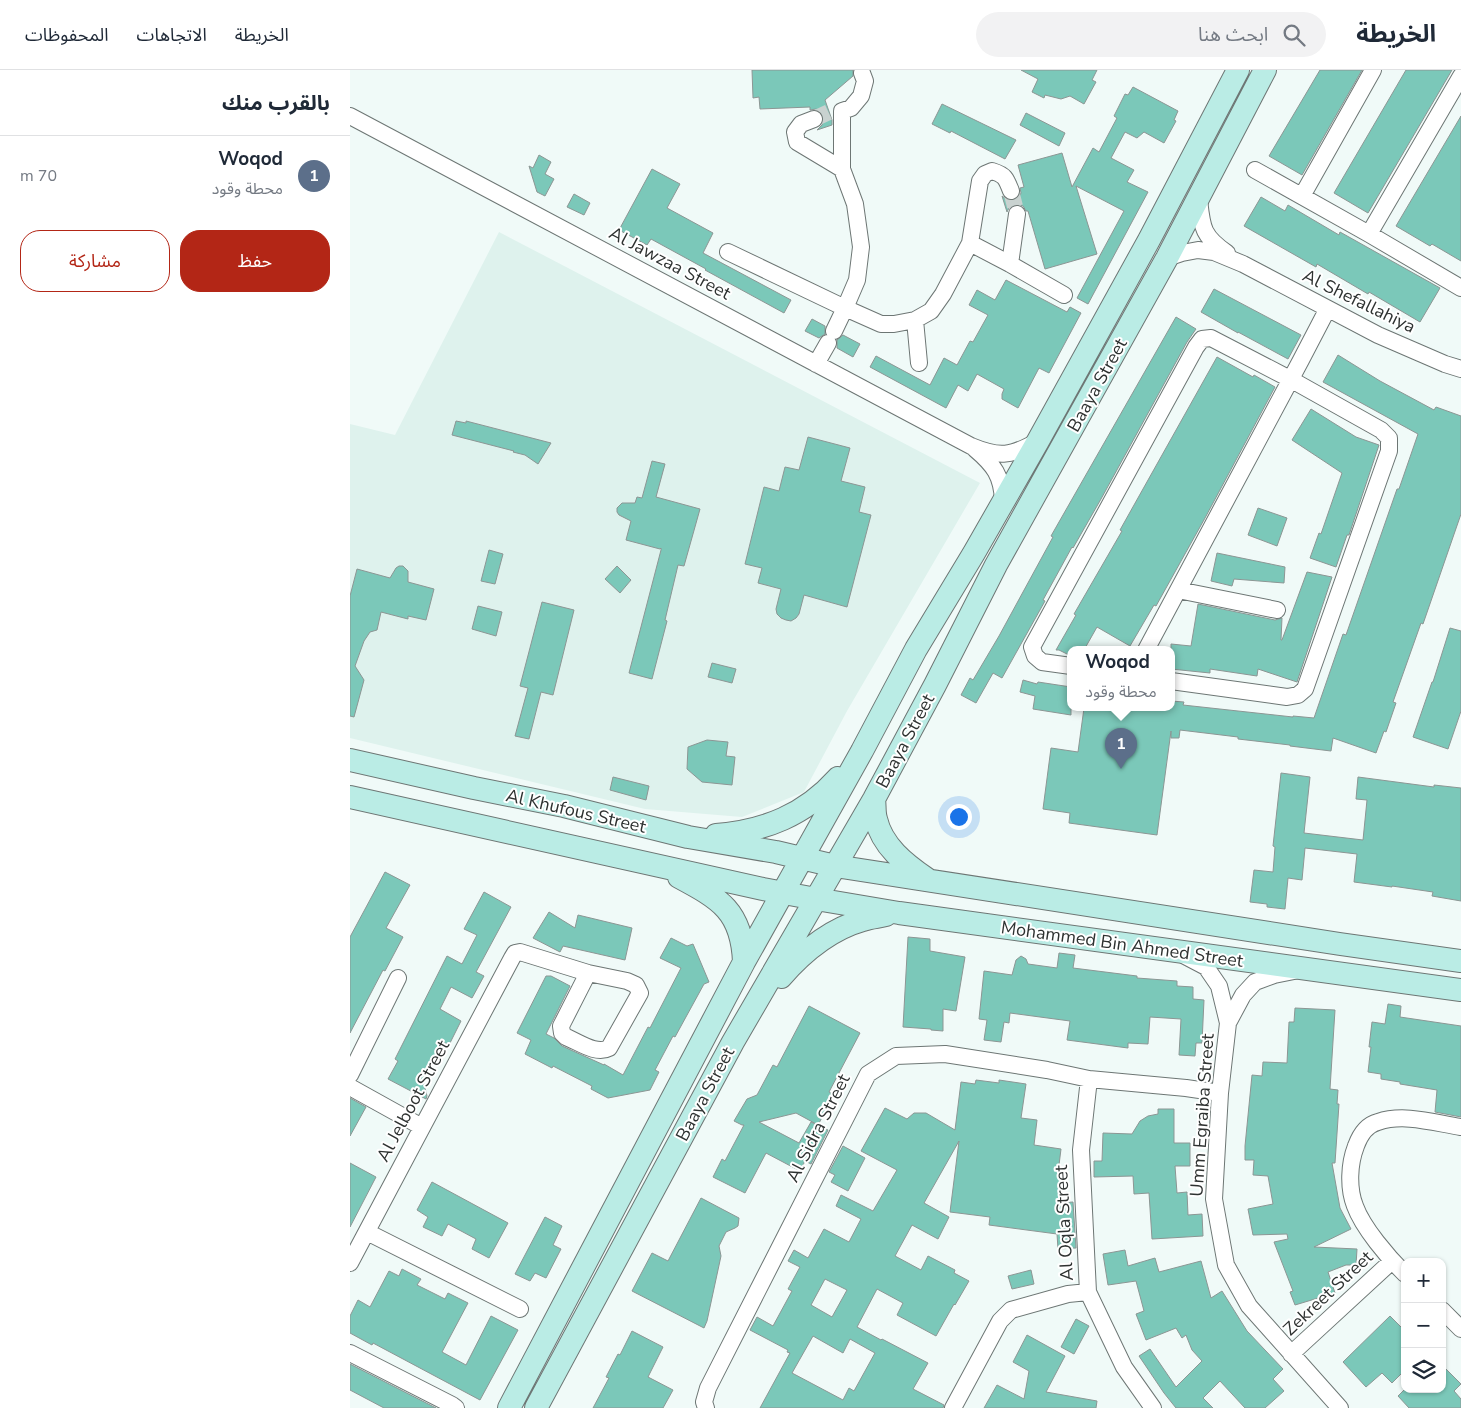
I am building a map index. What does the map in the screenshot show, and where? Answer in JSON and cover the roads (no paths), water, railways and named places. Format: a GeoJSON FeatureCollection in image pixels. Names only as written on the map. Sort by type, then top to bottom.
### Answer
{"type":"FeatureCollection","features":[{"type":"Feature","properties":{"kind":"main road","name":"Baaya Street"},"geometry":{"type":"LineString","coordinates":[[508,1408],[744,962],[862,751],[916,649],[1038,441],[1149,240],[1238,70]]}},
{"type":"Feature","properties":{"kind":"main road","name":"Baaya Street"},"geometry":{"type":"LineString","coordinates":[[538,1406],[733,1042],[874,799],[996,565],[1167,258],[1265,70]]}},
{"type":"Feature","properties":{"kind":"main road"},"geometry":{"type":"LineString","coordinates":[[688,837],[758,829],[778,822],[815,801],[862,751]]}},
{"type":"Feature","properties":{"kind":"main road","name":"Al Khufous Street"},"geometry":{"type":"LineString","coordinates":[[350,760],[564,806],[688,837],[776,852],[802,859]]}},
{"type":"Feature","properties":{"kind":"main road","name":"Al Khufous Street"},"geometry":{"type":"LineString","coordinates":[[350,798],[783,893]]}},
{"type":"Feature","properties":{"kind":"main road"},"geometry":{"type":"LineString","coordinates":[[874,799],[876,819],[884,839],[910,868],[930,880]]}},
{"type":"Feature","properties":{"kind":"main road","name":"Mohammed Bin Ahmed Street"},"geometry":{"type":"LineString","coordinates":[[802,859],[836,866],[1461,961]]}},
{"type":"Feature","properties":{"kind":"main road"},"geometry":{"type":"LineString","coordinates":[[656,864],[711,894],[722,904],[732,917],[739,931],[744,946],[744,962]]}},
{"type":"Feature","properties":{"kind":"main road","name":"Mohammed Bin Ahmed Street"},"geometry":{"type":"LineString","coordinates":[[783,893],[899,913],[1461,990]]}},
{"type":"Feature","properties":{"kind":"main road"},"geometry":{"type":"LineString","coordinates":[[753,1008],[795,961],[826,938],[843,928],[863,920],[899,913]]}},
{"type":"Feature","properties":{"kind":"street"},"geometry":{"type":"LineString","coordinates":[[1302,196],[1373,70]]}},
{"type":"Feature","properties":{"kind":"street"},"geometry":{"type":"LineString","coordinates":[[816,364],[831,337],[857,280],[861,247],[856,204],[842,169],[836,112],[851,108],[861,96],[865,81],[862,73]]}},
{"type":"Feature","properties":{"kind":"street"},"geometry":{"type":"LineString","coordinates":[[1369,234],[1461,76]]}},
{"type":"Feature","properties":{"kind":"street","name":"Al Jawzaa Street"},"geometry":{"type":"LineString","coordinates":[[350,116],[971,446]]}},
{"type":"Feature","properties":{"kind":"street"},"geometry":{"type":"LineString","coordinates":[[814,119],[801,124],[795,132],[797,142],[842,169]]}},
{"type":"Feature","properties":{"kind":"street"},"geometry":{"type":"LineString","coordinates":[[728,252],[881,324],[894,324],[915,320],[931,311],[943,294],[970,243],[980,181],[985,174],[992,170],[1000,173],[1007,179],[1011,191]]}},
{"type":"Feature","properties":{"kind":"street"},"geometry":{"type":"LineString","coordinates":[[1255,170],[1461,288]]}},
{"type":"Feature","properties":{"kind":"street","name":"Al Shefallahiya"},"geometry":{"type":"LineString","coordinates":[[1199,199],[1205,234],[1215,245],[1243,264],[1327,310],[1378,335],[1446,364],[1461,368]]}},
{"type":"Feature","properties":{"kind":"street"},"geometry":{"type":"LineString","coordinates":[[1010,264],[1017,214]]}},
{"type":"Feature","properties":{"kind":"street"},"geometry":{"type":"LineString","coordinates":[[970,243],[1064,295]]}},
{"type":"Feature","properties":{"kind":"street","name":"Al Shefallahiya"},"geometry":{"type":"LineString","coordinates":[[1167,258],[1198,250],[1214,252],[1243,264]]}},
{"type":"Feature","properties":{"kind":"street"},"geometry":{"type":"LineString","coordinates":[[1148,646],[1327,310]]}},
{"type":"Feature","properties":{"kind":"street"},"geometry":{"type":"LineString","coordinates":[[915,320],[919,363]]}},
{"type":"Feature","properties":{"kind":"street"},"geometry":{"type":"LineString","coordinates":[[1067,665],[1042,662],[1035,656],[1032,647],[1196,347],[1202,339],[1211,338],[1290,379],[1381,430],[1389,438],[1389,452],[1305,690],[1298,695],[1286,697],[1175,682]]}},
{"type":"Feature","properties":{"kind":"street"},"geometry":{"type":"LineString","coordinates":[[971,446],[994,454],[1006,454],[1017,452],[1038,441]]}},
{"type":"Feature","properties":{"kind":"street"},"geometry":{"type":"LineString","coordinates":[[971,446],[995,468],[1000,479],[1003,501]]}},
{"type":"Feature","properties":{"kind":"street"},"geometry":{"type":"LineString","coordinates":[[1178,590],[1277,610]]}},
{"type":"Feature","properties":{"kind":"street","name":"Umm Egraiba Street"},"geometry":{"type":"LineString","coordinates":[[1174,951],[1206,967],[1219,986],[1228,1023],[1220,1094],[1214,1199],[1226,1265],[1249,1306],[1340,1408]]}},
{"type":"Feature","properties":{"kind":"street","name":"Al Jelboot Street"},"geometry":{"type":"LineString","coordinates":[[350,1263],[515,953],[520,952],[588,972]]}},
{"type":"Feature","properties":{"kind":"street","name":"Umm Egraiba Street"},"geometry":{"type":"LineString","coordinates":[[1228,1023],[1243,995],[1256,982],[1274,975],[1304,969]]}},
{"type":"Feature","properties":{"kind":"street"},"geometry":{"type":"LineString","coordinates":[[588,972],[627,981],[636,985],[640,993],[609,1048],[604,1051],[598,1051],[566,1037],[562,1033],[561,1026],[588,972]]}},
{"type":"Feature","properties":{"kind":"street"},"geometry":{"type":"LineString","coordinates":[[350,1075],[398,978]]}},
{"type":"Feature","properties":{"kind":"street","name":"Al Sidra Street"},"geometry":{"type":"LineString","coordinates":[[706,1408],[704,1402],[708,1388],[868,1074],[896,1056],[945,1054],[1047,1070],[1090,1079],[1186,1088],[1220,1094]]}},
{"type":"Feature","properties":{"kind":"street","name":"Al Oqla Street"},"geometry":{"type":"LineString","coordinates":[[1090,1079],[1081,1150],[1088,1292],[1124,1367],[1153,1408]]}},
{"type":"Feature","properties":{"kind":"street"},"geometry":{"type":"LineString","coordinates":[[350,1087],[422,1127]]}},
{"type":"Feature","properties":{"kind":"street","name":"Zekreet Street"},"geometry":{"type":"LineString","coordinates":[[1401,1270],[1366,1226],[1354,1206],[1350,1180],[1353,1153],[1360,1133],[1376,1122],[1402,1118],[1461,1127]]}},
{"type":"Feature","properties":{"kind":"street"},"geometry":{"type":"LineString","coordinates":[[366,1232],[520,1309]]}},
{"type":"Feature","properties":{"kind":"street","name":"Zekreet Street"},"geometry":{"type":"LineString","coordinates":[[1291,1354],[1392,1261]]}},
{"type":"Feature","properties":{"kind":"street"},"geometry":{"type":"LineString","coordinates":[[953,1408],[1000,1321],[1012,1310],[1068,1294],[1088,1292]]}},
{"type":"Feature","properties":{"kind":"street"},"geometry":{"type":"LineString","coordinates":[[1446,1314],[1461,1329]]}},
{"type":"Feature","properties":{"kind":"street"},"geometry":{"type":"LineString","coordinates":[[350,1353],[456,1408]]}},
{"type":"Feature","properties":{"kind":"tunnel"},"geometry":{"type":"LineString","coordinates":[[814,119],[829,112]]}},
{"type":"Feature","properties":{"kind":"tunnel"},"geometry":{"type":"LineString","coordinates":[[1011,191],[1017,214]]}},
{"type":"Feature","properties":{"kind":"place","name":"Woqod"},"geometry":{"type":"Point","coordinates":[1121,769]}}]}
